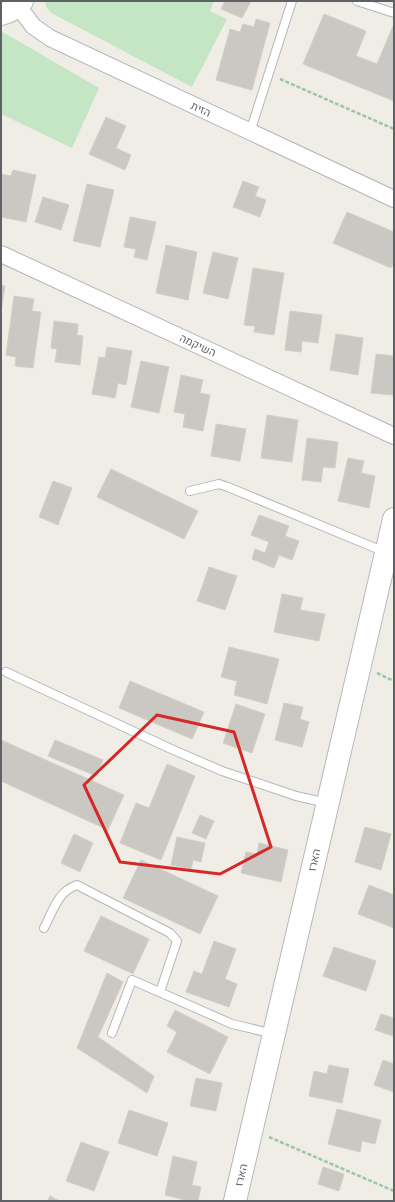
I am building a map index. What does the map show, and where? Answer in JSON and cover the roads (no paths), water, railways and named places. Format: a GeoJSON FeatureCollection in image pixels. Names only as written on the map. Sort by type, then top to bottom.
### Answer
{"type":"FeatureCollection","features":[{"type":"Feature","properties":{"kind":"street","name":"הזית"},"geometry":{"type":"LineString","coordinates":[[14,7],[33,26],[50,38],[394,199]]}},
{"type":"Feature","properties":{"kind":"street","name":"השיקמה"},"geometry":{"type":"LineString","coordinates":[[1,254],[394,436]]}},
{"type":"Feature","properties":{"kind":"street","name":"הארז"},"geometry":{"type":"LineString","coordinates":[[235,1201],[394,519]]}},
{"type":"Feature","properties":{"kind":"lane"},"geometry":{"type":"LineString","coordinates":[[250,132],[292,1]]}},
{"type":"Feature","properties":{"kind":"lane"},"geometry":{"type":"LineString","coordinates":[[357,1],[394,13]]}},
{"type":"Feature","properties":{"kind":"lane"},"geometry":{"type":"LineString","coordinates":[[190,491],[219,484],[386,552]]}},
{"type":"Feature","properties":{"kind":"lane"},"geometry":{"type":"LineString","coordinates":[[6,672],[222,771],[296,796],[328,803]]}},
{"type":"Feature","properties":{"kind":"lane"},"geometry":{"type":"LineString","coordinates":[[44,928],[60,896],[69,887],[77,885],[170,933],[177,941],[160,992]]}},
{"type":"Feature","properties":{"kind":"lane"},"geometry":{"type":"LineString","coordinates":[[112,1033],[132,980],[232,1024],[274,1034]]}}]}
